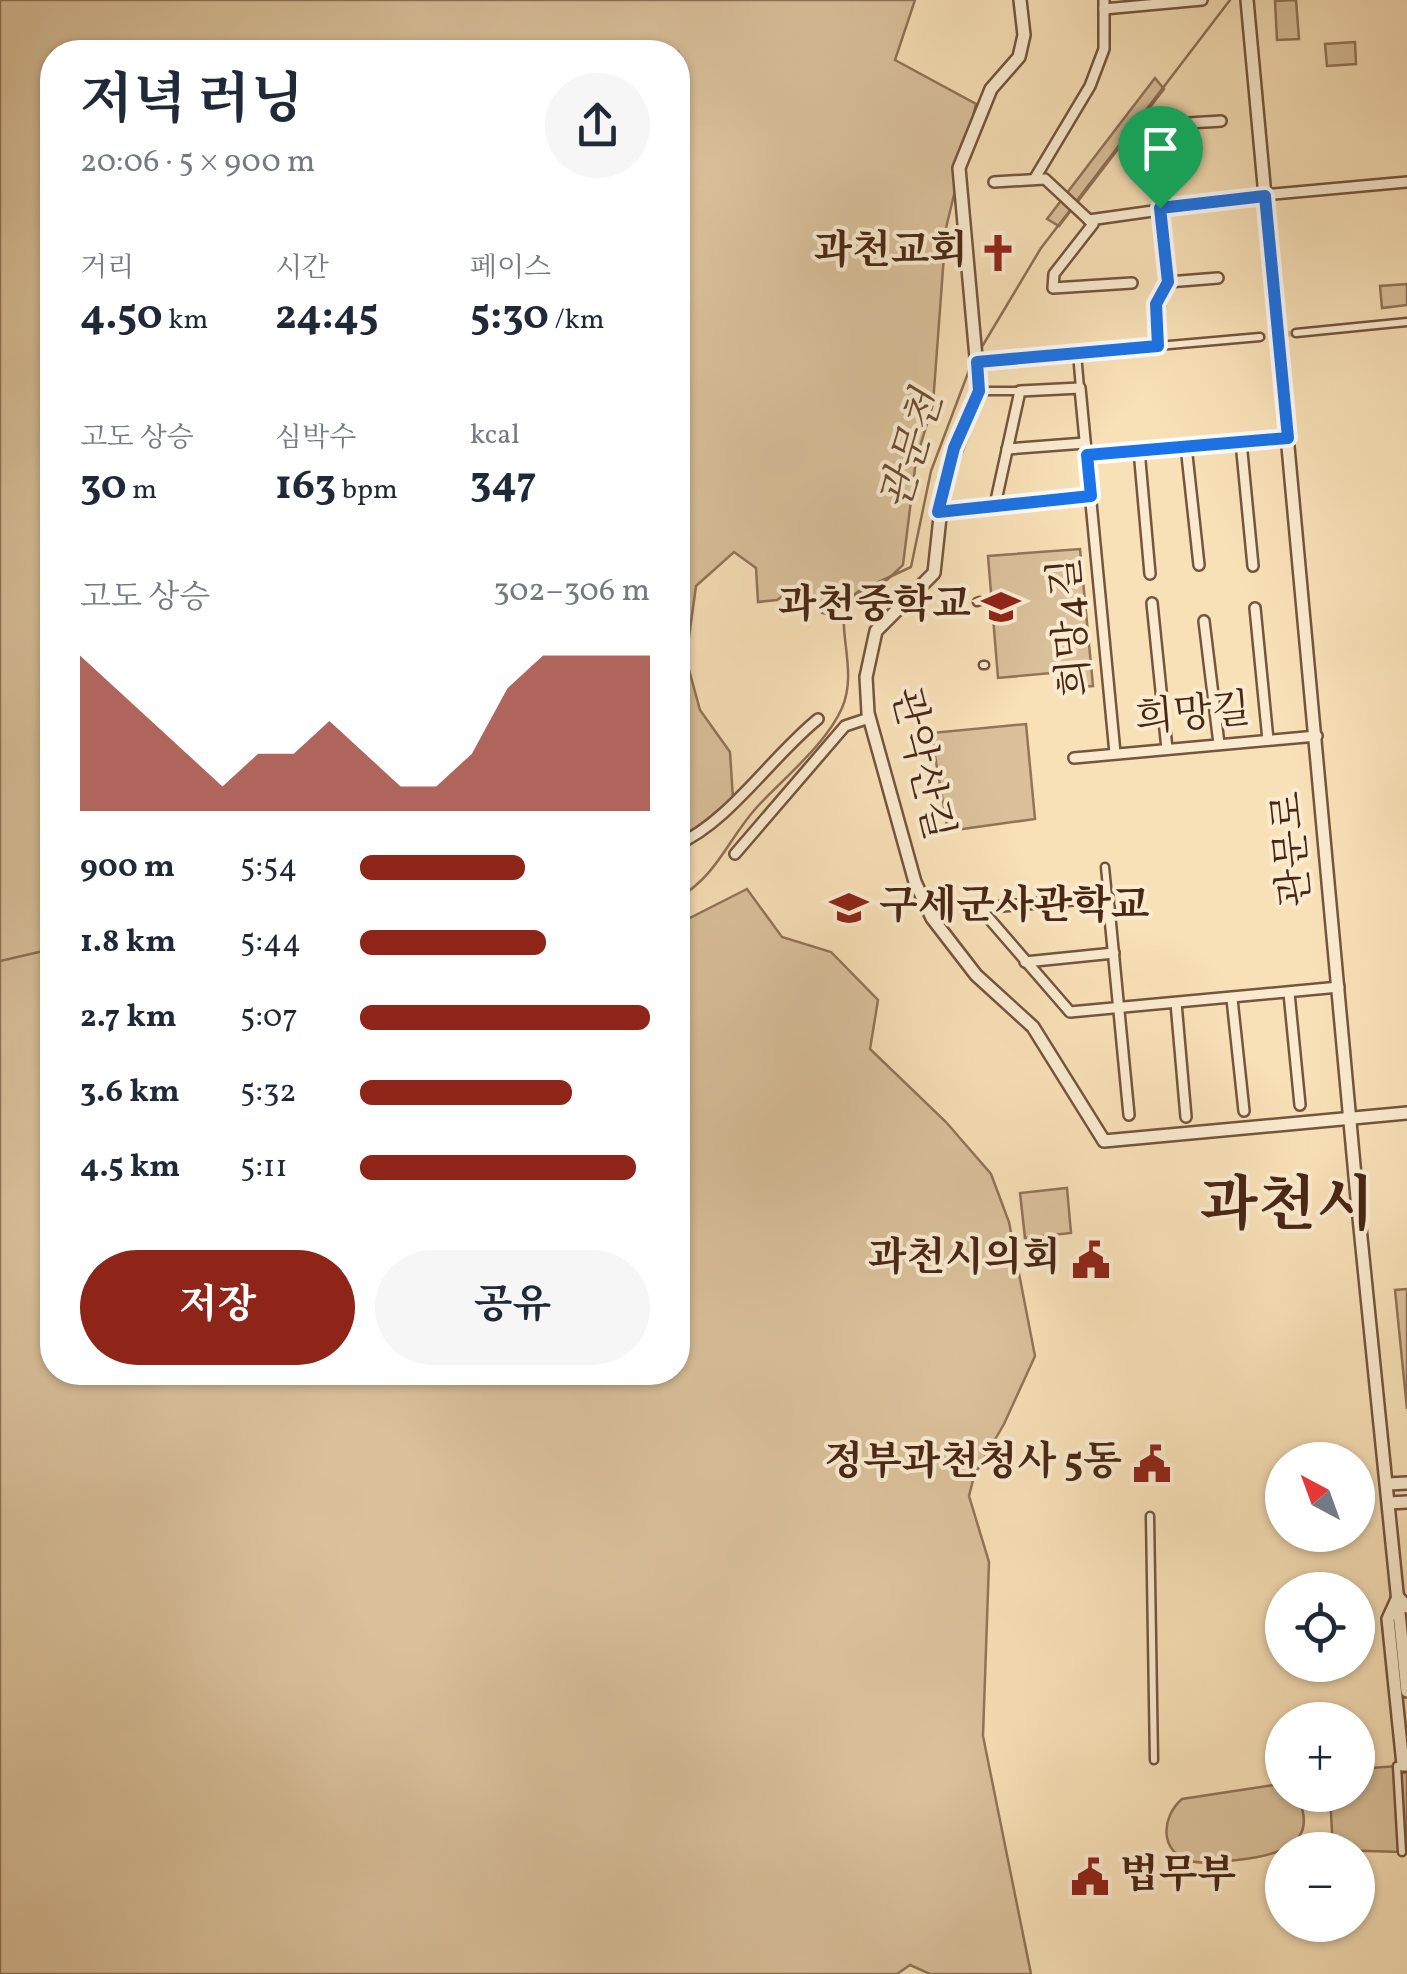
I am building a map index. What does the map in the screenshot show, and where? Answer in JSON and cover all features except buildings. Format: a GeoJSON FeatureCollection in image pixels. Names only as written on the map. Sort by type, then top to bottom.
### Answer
{"type":"FeatureCollection","features":[{"type":"Feature","properties":{"kind":"street","name":"관악산길"},"geometry":{"type":"LineString","coordinates":[[1020,0],[1024,35],[1019,57],[990,89],[959,168],[979,391],[954,448],[938,512],[934,573],[876,631],[870,650],[869,718],[915,882],[932,918],[976,975],[1033,1027],[1104,1141],[1352,1119]]}},
{"type":"Feature","properties":{"kind":"street"},"geometry":{"type":"LineString","coordinates":[[1034,178],[1090,86],[1104,49],[1104,4],[1202,0]]}},
{"type":"Feature","properties":{"kind":"street","name":"관문로"},"geometry":{"type":"LineString","coordinates":[[1247,0],[1339,988],[1402,1602],[1407,1691]]}},
{"type":"Feature","properties":{"kind":"street"},"geometry":{"type":"LineString","coordinates":[[1158,346],[1156,304],[1168,282],[1150,149],[1152,136],[1163,127],[1221,122]]}},
{"type":"Feature","properties":{"kind":"street"},"geometry":{"type":"LineString","coordinates":[[994,182],[1045,178],[1093,224],[1054,274],[1053,288],[1132,284]]}},
{"type":"Feature","properties":{"kind":"street"},"geometry":{"type":"LineString","coordinates":[[1089,220],[1160,208],[1407,182]]}},
{"type":"Feature","properties":{"kind":"street"},"geometry":{"type":"LineString","coordinates":[[1168,282],[1218,278]]}},
{"type":"Feature","properties":{"kind":"street"},"geometry":{"type":"LineString","coordinates":[[1296,333],[1407,322]]}},
{"type":"Feature","properties":{"kind":"street"},"geometry":{"type":"LineString","coordinates":[[977,362],[1260,336]]}},
{"type":"Feature","properties":{"kind":"street","name":"희망4길"},"geometry":{"type":"LineString","coordinates":[[1077,353],[1115,753]]}},
{"type":"Feature","properties":{"kind":"street"},"geometry":{"type":"LineString","coordinates":[[979,391],[1080,388]]}},
{"type":"Feature","properties":{"kind":"street"},"geometry":{"type":"LineString","coordinates":[[938,512],[995,505],[1020,391]]}},
{"type":"Feature","properties":{"kind":"street"},"geometry":{"type":"LineString","coordinates":[[1087,455],[1288,438]]}},
{"type":"Feature","properties":{"kind":"street"},"geometry":{"type":"LineString","coordinates":[[1007,449],[1085,442]]}},
{"type":"Feature","properties":{"kind":"street"},"geometry":{"type":"LineString","coordinates":[[1241,442],[1253,566]]}},
{"type":"Feature","properties":{"kind":"street"},"geometry":{"type":"LineString","coordinates":[[1186,446],[1200,566]]}},
{"type":"Feature","properties":{"kind":"street"},"geometry":{"type":"LineString","coordinates":[[1139,450],[1150,574]]}},
{"type":"Feature","properties":{"kind":"street","name":"희망4길"},"geometry":{"type":"LineString","coordinates":[[995,505],[1091,496]]}},
{"type":"Feature","properties":{"kind":"street"},"geometry":{"type":"LineString","coordinates":[[1152,603],[1167,749]]}},
{"type":"Feature","properties":{"kind":"street"},"geometry":{"type":"LineString","coordinates":[[1255,608],[1268,740]]}},
{"type":"Feature","properties":{"kind":"street"},"geometry":{"type":"LineString","coordinates":[[1204,622],[1219,744]]}},
{"type":"Feature","properties":{"kind":"street"},"geometry":{"type":"LineString","coordinates":[[735,854],[844,726],[869,718]]}},
{"type":"Feature","properties":{"kind":"street"},"geometry":{"type":"LineString","coordinates":[[690,839],[698,835],[782,748],[818,719]]}},
{"type":"Feature","properties":{"kind":"street","name":"희망길"},"geometry":{"type":"LineString","coordinates":[[1074,758],[1317,736]]}},
{"type":"Feature","properties":{"kind":"street"},"geometry":{"type":"LineString","coordinates":[[1105,867],[1129,1116]]}},
{"type":"Feature","properties":{"kind":"street"},"geometry":{"type":"LineString","coordinates":[[1108,897],[980,908],[1070,1012],[1339,988]]}},
{"type":"Feature","properties":{"kind":"street"},"geometry":{"type":"LineString","coordinates":[[1025,962],[1114,953]]}},
{"type":"Feature","properties":{"kind":"street"},"geometry":{"type":"LineString","coordinates":[[1290,993],[1300,1105]]}},
{"type":"Feature","properties":{"kind":"street"},"geometry":{"type":"LineString","coordinates":[[1232,998],[1244,1111]]}},
{"type":"Feature","properties":{"kind":"street"},"geometry":{"type":"LineString","coordinates":[[1176,1003],[1186,1118]]}},
{"type":"Feature","properties":{"kind":"street"},"geometry":{"type":"LineString","coordinates":[[1352,1119],[1407,1113]]}},
{"type":"Feature","properties":{"kind":"street"},"geometry":{"type":"LineString","coordinates":[[1388,1484],[1407,1483]]}},
{"type":"Feature","properties":{"kind":"street"},"geometry":{"type":"LineString","coordinates":[[1389,1503],[1407,1502]]}},
{"type":"Feature","properties":{"kind":"street"},"geometry":{"type":"LineString","coordinates":[[1150,1516],[1154,1760]]}},
{"type":"Feature","properties":{"kind":"street"},"geometry":{"type":"LineString","coordinates":[[1402,1602],[1388,1619],[1402,1765],[1402,1852]]}},
{"type":"Feature","properties":{"kind":"shaded area"},"geometry":{"type":"Polygon","coordinates":[[[0,0],[915,0],[895,60],[976,104],[946,228],[933,404],[916,460],[903,565],[887,580],[846,598],[834,616],[822,613],[801,583],[777,600],[758,602],[756,568],[734,552],[696,586],[690,630],[690,40],[40,40],[40,1385],[690,1385],[690,918],[747,889],[782,937],[831,952],[878,1000],[870,1049],[946,1122],[991,1174],[1009,1222],[1035,1356],[1004,1424],[974,1476],[969,1496],[989,1562],[983,1736],[1031,1974],[930,1974],[910,1965],[897,1974],[0,1974],[0,0]]]}},
{"type":"Feature","properties":{"kind":"shaded area"},"geometry":{"type":"Polygon","coordinates":[[[1296,0],[1299,39],[1277,40],[1275,1],[1296,0]]]}},
{"type":"Feature","properties":{"kind":"shaded area"},"geometry":{"type":"Polygon","coordinates":[[[1355,42],[1356,64],[1327,66],[1325,44],[1355,42]]]}},
{"type":"Feature","properties":{"kind":"shaded area"},"geometry":{"type":"Polygon","coordinates":[[[1155,78],[1164,89],[1059,226],[1047,219],[1155,78]]]}},
{"type":"Feature","properties":{"kind":"shaded area"},"geometry":{"type":"Polygon","coordinates":[[[1407,284],[1407,305],[1382,308],[1380,286],[1407,284]]]}},
{"type":"Feature","properties":{"kind":"shaded area"},"geometry":{"type":"Polygon","coordinates":[[[1080,549],[1093,686],[1064,688],[1062,672],[998,678],[988,556],[1080,549]]]}},
{"type":"Feature","properties":{"kind":"shaded area"},"geometry":{"type":"Polygon","coordinates":[[[690,674],[700,710],[730,752],[733,799],[704,830],[690,834],[690,674]]]}},
{"type":"Feature","properties":{"kind":"shaded area"},"geometry":{"type":"Polygon","coordinates":[[[1026,724],[1035,819],[948,831],[931,733],[1026,724]]]}},
{"type":"Feature","properties":{"kind":"shaded area"},"geometry":{"type":"Polygon","coordinates":[[[1067,1188],[1071,1233],[1025,1238],[1020,1193],[1067,1188]]]}},
{"type":"Feature","properties":{"kind":"shaded area"},"geometry":{"type":"Polygon","coordinates":[[[1407,1289],[1407,1409],[1395,1290],[1407,1289]]]}},
{"type":"Feature","properties":{"kind":"shaded area"},"geometry":{"type":"Polygon","coordinates":[[[1397,1766],[1397,1773],[1407,1773],[1407,1842],[1402,1843],[1402,1852],[1375,1851],[1375,1832],[1332,1832],[1331,1812],[1375,1812],[1375,1768],[1397,1766]]]}},
{"type":"Feature","properties":{"kind":"shaded area"},"geometry":{"type":"Polygon","coordinates":[[[1265,1786],[1265,1812],[1303,1812],[1303,1829],[1265,1832],[1265,1856],[1208,1863],[1190,1861],[1173,1850],[1166,1833],[1170,1815],[1182,1799],[1265,1786]]]}},
{"type":"Feature","properties":{"kind":"waterway","name":"관문천"},"geometry":{"type":"LineString","coordinates":[[1075,203],[1230,0]]}},
{"type":"Feature","properties":{"kind":"waterway","name":"관문천"},"geometry":{"type":"LineString","coordinates":[[980,350],[1041,248],[1071,209]]}},
{"type":"Feature","properties":{"kind":"waterway","name":"관문천"},"geometry":{"type":"LineString","coordinates":[[690,890],[712,868],[757,807],[815,747],[842,708],[848,682],[845,603],[859,591],[911,567],[931,471],[971,365]]}},
{"type":"Feature","properties":{"kind":"waterway","name":"관문천"},"geometry":{"type":"LineString","coordinates":[[0,961],[40,952]]}},
{"type":"Feature","properties":{"kind":"tunnel"},"geometry":{"type":"LineString","coordinates":[[1260,337],[1296,333]]}},
{"type":"Feature","properties":{"kind":"place","name":"과천교회"},"geometry":{"type":"Point","coordinates":[998,253]}},
{"type":"Feature","properties":{"kind":"place","name":"과천중학교"},"geometry":{"type":"Point","coordinates":[1001,607]}},
{"type":"Feature","properties":{"kind":"place","name":"구세군사관학교"},"geometry":{"type":"Point","coordinates":[849,908]}},
{"type":"Feature","properties":{"kind":"place","name":"과천시의회"},"geometry":{"type":"Point","coordinates":[1091,1260]}},
{"type":"Feature","properties":{"kind":"place","name":"정부과천청사 5동"},"geometry":{"type":"Point","coordinates":[1152,1464]}},
{"type":"Feature","properties":{"kind":"place","name":"법무부"},"geometry":{"type":"Point","coordinates":[1090,1877]}},
{"type":"Feature","properties":{"kind":"district","name":"과천시"},"geometry":{"type":"Point","coordinates":[1287,1208]}},
{"type":"Feature","properties":{"kind":"route"},"geometry":{"type":"LineString","coordinates":[[1265,196],[1288,438],[1087,455],[1091,496],[938,512],[954,448],[979,391],[977,362],[1158,346],[1156,304],[1168,282],[1160,208],[1265,196]]}}]}
